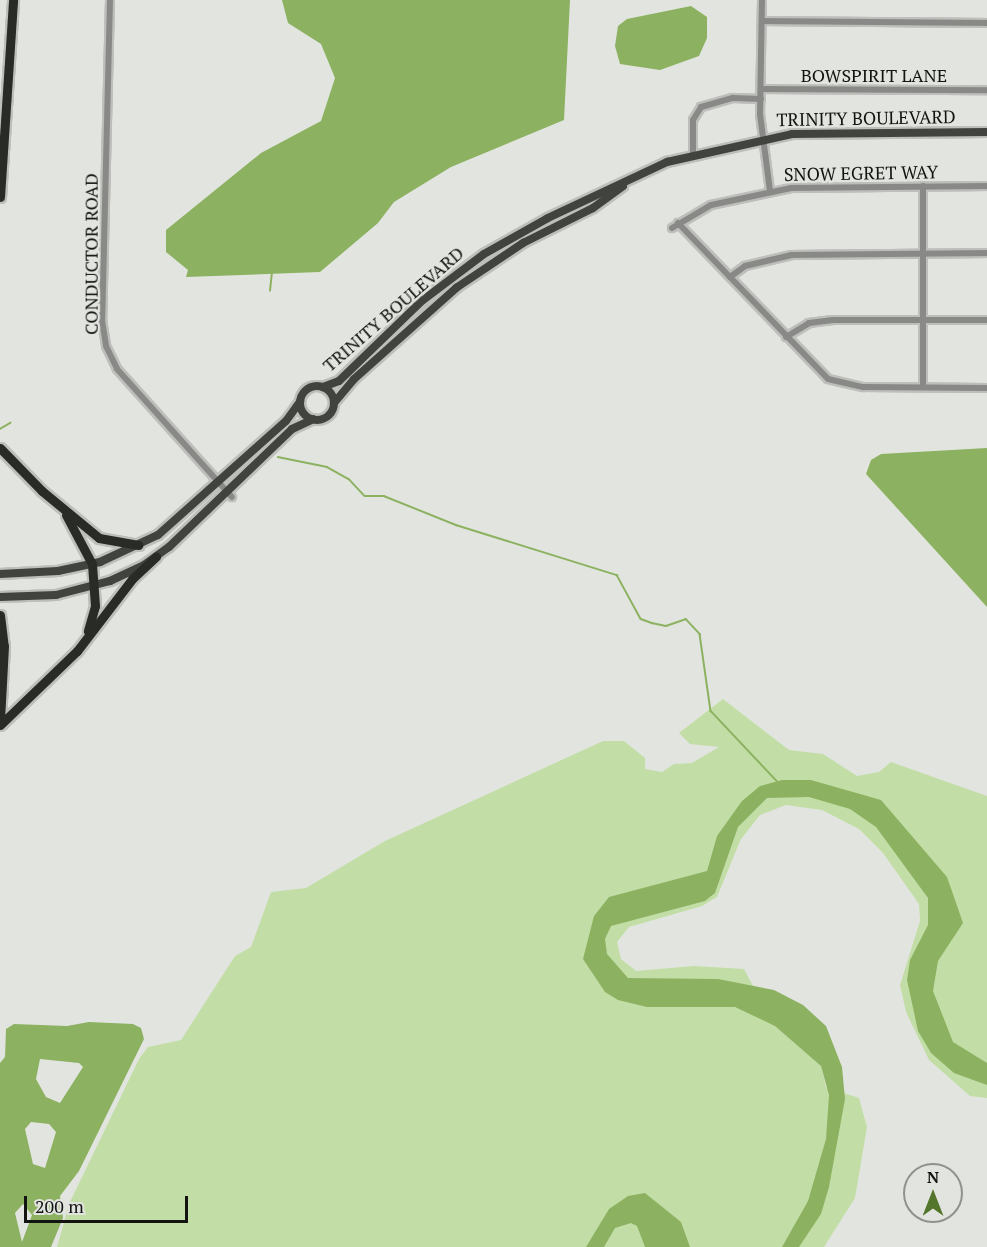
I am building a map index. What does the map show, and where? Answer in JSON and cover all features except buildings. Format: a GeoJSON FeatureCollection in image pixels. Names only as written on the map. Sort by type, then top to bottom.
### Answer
{"type":"FeatureCollection","features":[{"type":"Feature","properties":{"kind":"highway"},"geometry":{"type":"LineString","coordinates":[[0,197],[13,0]]}},
{"type":"Feature","properties":{"kind":"highway"},"geometry":{"type":"LineString","coordinates":[[0,448],[55,501],[99,538],[138,545]]}},
{"type":"Feature","properties":{"kind":"highway"},"geometry":{"type":"LineString","coordinates":[[55,501],[74,526],[92,564],[96,585],[91,624],[76,651]]}},
{"type":"Feature","properties":{"kind":"highway"},"geometry":{"type":"LineString","coordinates":[[0,725],[76,651],[126,586],[156,557]]}},
{"type":"Feature","properties":{"kind":"highway"},"geometry":{"type":"LineString","coordinates":[[0,615],[4,646],[0,720]]}},
{"type":"Feature","properties":{"kind":"main road","name":"TRINITY BOULEVARD"},"geometry":{"type":"LineString","coordinates":[[0,574],[92,564],[138,545],[220,482],[286,421],[307,389],[324,387],[339,381],[423,300],[484,254],[643,172],[693,153],[762,137],[827,131],[987,132]]}},
{"type":"Feature","properties":{"kind":"main road","name":"TRINITY BOULEVARD"},"geometry":{"type":"LineString","coordinates":[[0,597],[56,595],[96,585],[156,557],[230,494],[292,429],[313,419],[328,416],[334,403],[354,379],[456,288],[523,243],[593,208],[643,172]]}},
{"type":"Feature","properties":{"kind":"main road","name":"TRINITY BOULEVARD"},"geometry":{"type":"LineString","coordinates":[[324,387],[334,403]]}},
{"type":"Feature","properties":{"kind":"main road"},"geometry":{"type":"LineString","coordinates":[[300,402],[303,413],[313,419]]}},
{"type":"Feature","properties":{"kind":"street","name":"CONDUCTOR ROAD"},"geometry":{"type":"LineString","coordinates":[[110,0],[102,320],[106,346],[117,369],[230,494]]}},
{"type":"Feature","properties":{"kind":"street"},"geometry":{"type":"LineString","coordinates":[[762,0],[762,137],[770,191]]}},
{"type":"Feature","properties":{"kind":"street"},"geometry":{"type":"LineString","coordinates":[[762,21],[987,23]]}},
{"type":"Feature","properties":{"kind":"street","name":"BOWSPIRIT LANE"},"geometry":{"type":"LineString","coordinates":[[761,89],[987,90]]}},
{"type":"Feature","properties":{"kind":"street"},"geometry":{"type":"LineString","coordinates":[[693,153],[693,120],[701,107],[709,102],[761,99]]}},
{"type":"Feature","properties":{"kind":"street"},"geometry":{"type":"LineString","coordinates":[[923,186],[923,387]]}},
{"type":"Feature","properties":{"kind":"street","name":"SNOW EGRET WAY"},"geometry":{"type":"LineString","coordinates":[[672,228],[711,205],[770,191],[987,186]]}},
{"type":"Feature","properties":{"kind":"street"},"geometry":{"type":"LineString","coordinates":[[678,223],[786,337],[836,383],[987,388]]}},
{"type":"Feature","properties":{"kind":"street"},"geometry":{"type":"LineString","coordinates":[[730,278],[745,266],[792,255],[987,253]]}},
{"type":"Feature","properties":{"kind":"street"},"geometry":{"type":"LineString","coordinates":[[786,337],[813,322],[987,320]]}},
{"type":"Feature","properties":{"kind":"shaded area"},"geometry":{"type":"Polygon","coordinates":[[[282,0],[570,0],[564,120],[451,167],[394,202],[378,223],[320,272],[186,277],[188,270],[166,252],[166,230],[261,153],[321,121],[335,78],[321,44],[288,23],[282,0]]]}},
{"type":"Feature","properties":{"kind":"shaded area"},"geometry":{"type":"Polygon","coordinates":[[[691,6],[707,17],[707,38],[699,56],[660,70],[620,64],[615,46],[618,26],[627,19],[691,6]]]}},
{"type":"Feature","properties":{"kind":"shaded area"},"geometry":{"type":"Polygon","coordinates":[[[987,448],[987,607],[866,474],[871,460],[881,454],[987,448]]]}},
{"type":"Feature","properties":{"kind":"shaded area"},"geometry":{"type":"Polygon","coordinates":[[[723,699],[789,750],[823,754],[857,776],[879,772],[891,762],[987,796],[987,1098],[970,1096],[929,1060],[906,1012],[900,985],[920,921],[919,904],[883,853],[859,829],[822,810],[786,805],[760,815],[741,839],[717,897],[702,906],[629,927],[617,942],[621,959],[636,971],[694,966],[744,969],[761,1001],[819,1056],[826,1087],[859,1098],[867,1127],[855,1198],[824,1247],[57,1247],[69,1204],[139,1059],[148,1047],[181,1040],[235,956],[251,947],[271,892],[306,888],[385,841],[603,741],[624,741],[645,758],[645,769],[662,772],[674,764],[692,763],[719,747],[690,744],[679,733],[723,699]]]}},
{"type":"Feature","properties":{"kind":"shaded area"},"geometry":{"type":"Polygon","coordinates":[[[782,780],[811,780],[881,800],[947,877],[963,923],[938,961],[933,991],[953,1042],[987,1063],[987,1085],[954,1073],[931,1053],[918,1031],[907,980],[910,960],[928,925],[928,898],[876,827],[850,809],[809,797],[767,798],[738,827],[715,893],[705,901],[611,926],[605,939],[607,954],[628,978],[718,979],[774,990],[803,1005],[826,1026],[842,1067],[845,1099],[829,1187],[821,1214],[799,1247],[782,1247],[808,1201],[826,1139],[829,1095],[821,1066],[775,1026],[735,1007],[647,1007],[618,1000],[605,992],[583,959],[594,916],[609,897],[707,871],[717,836],[742,801],[760,786],[782,780]]]}},
{"type":"Feature","properties":{"kind":"shaded area"},"geometry":{"type":"Polygon","coordinates":[[[89,1022],[133,1024],[141,1028],[144,1039],[79,1171],[60,1196],[63,1218],[51,1247],[0,1247],[0,1063],[5,1057],[6,1029],[14,1024],[67,1026],[89,1022]],[[40,1059],[36,1079],[46,1097],[60,1103],[83,1067],[79,1063],[40,1059]],[[31,1122],[25,1129],[33,1164],[45,1168],[56,1132],[49,1124],[31,1122]],[[23,1204],[15,1213],[22,1242],[32,1215],[23,1204]]]}},
{"type":"Feature","properties":{"kind":"shaded area"},"geometry":{"type":"Polygon","coordinates":[[[645,1193],[681,1222],[690,1247],[645,1247],[637,1226],[631,1223],[615,1228],[604,1247],[586,1247],[609,1209],[628,1196],[645,1193]]]}},
{"type":"Feature","properties":{"kind":"waterway"},"geometry":{"type":"LineString","coordinates":[[270,291],[272,273]]}},
{"type":"Feature","properties":{"kind":"waterway"},"geometry":{"type":"LineString","coordinates":[[0,429],[10,423]]}},
{"type":"Feature","properties":{"kind":"waterway"},"geometry":{"type":"LineString","coordinates":[[278,457],[327,467],[349,479],[365,496],[384,496],[456,525],[617,575],[641,619],[666,626],[686,619],[700,634],[711,711],[778,782]]}}]}
